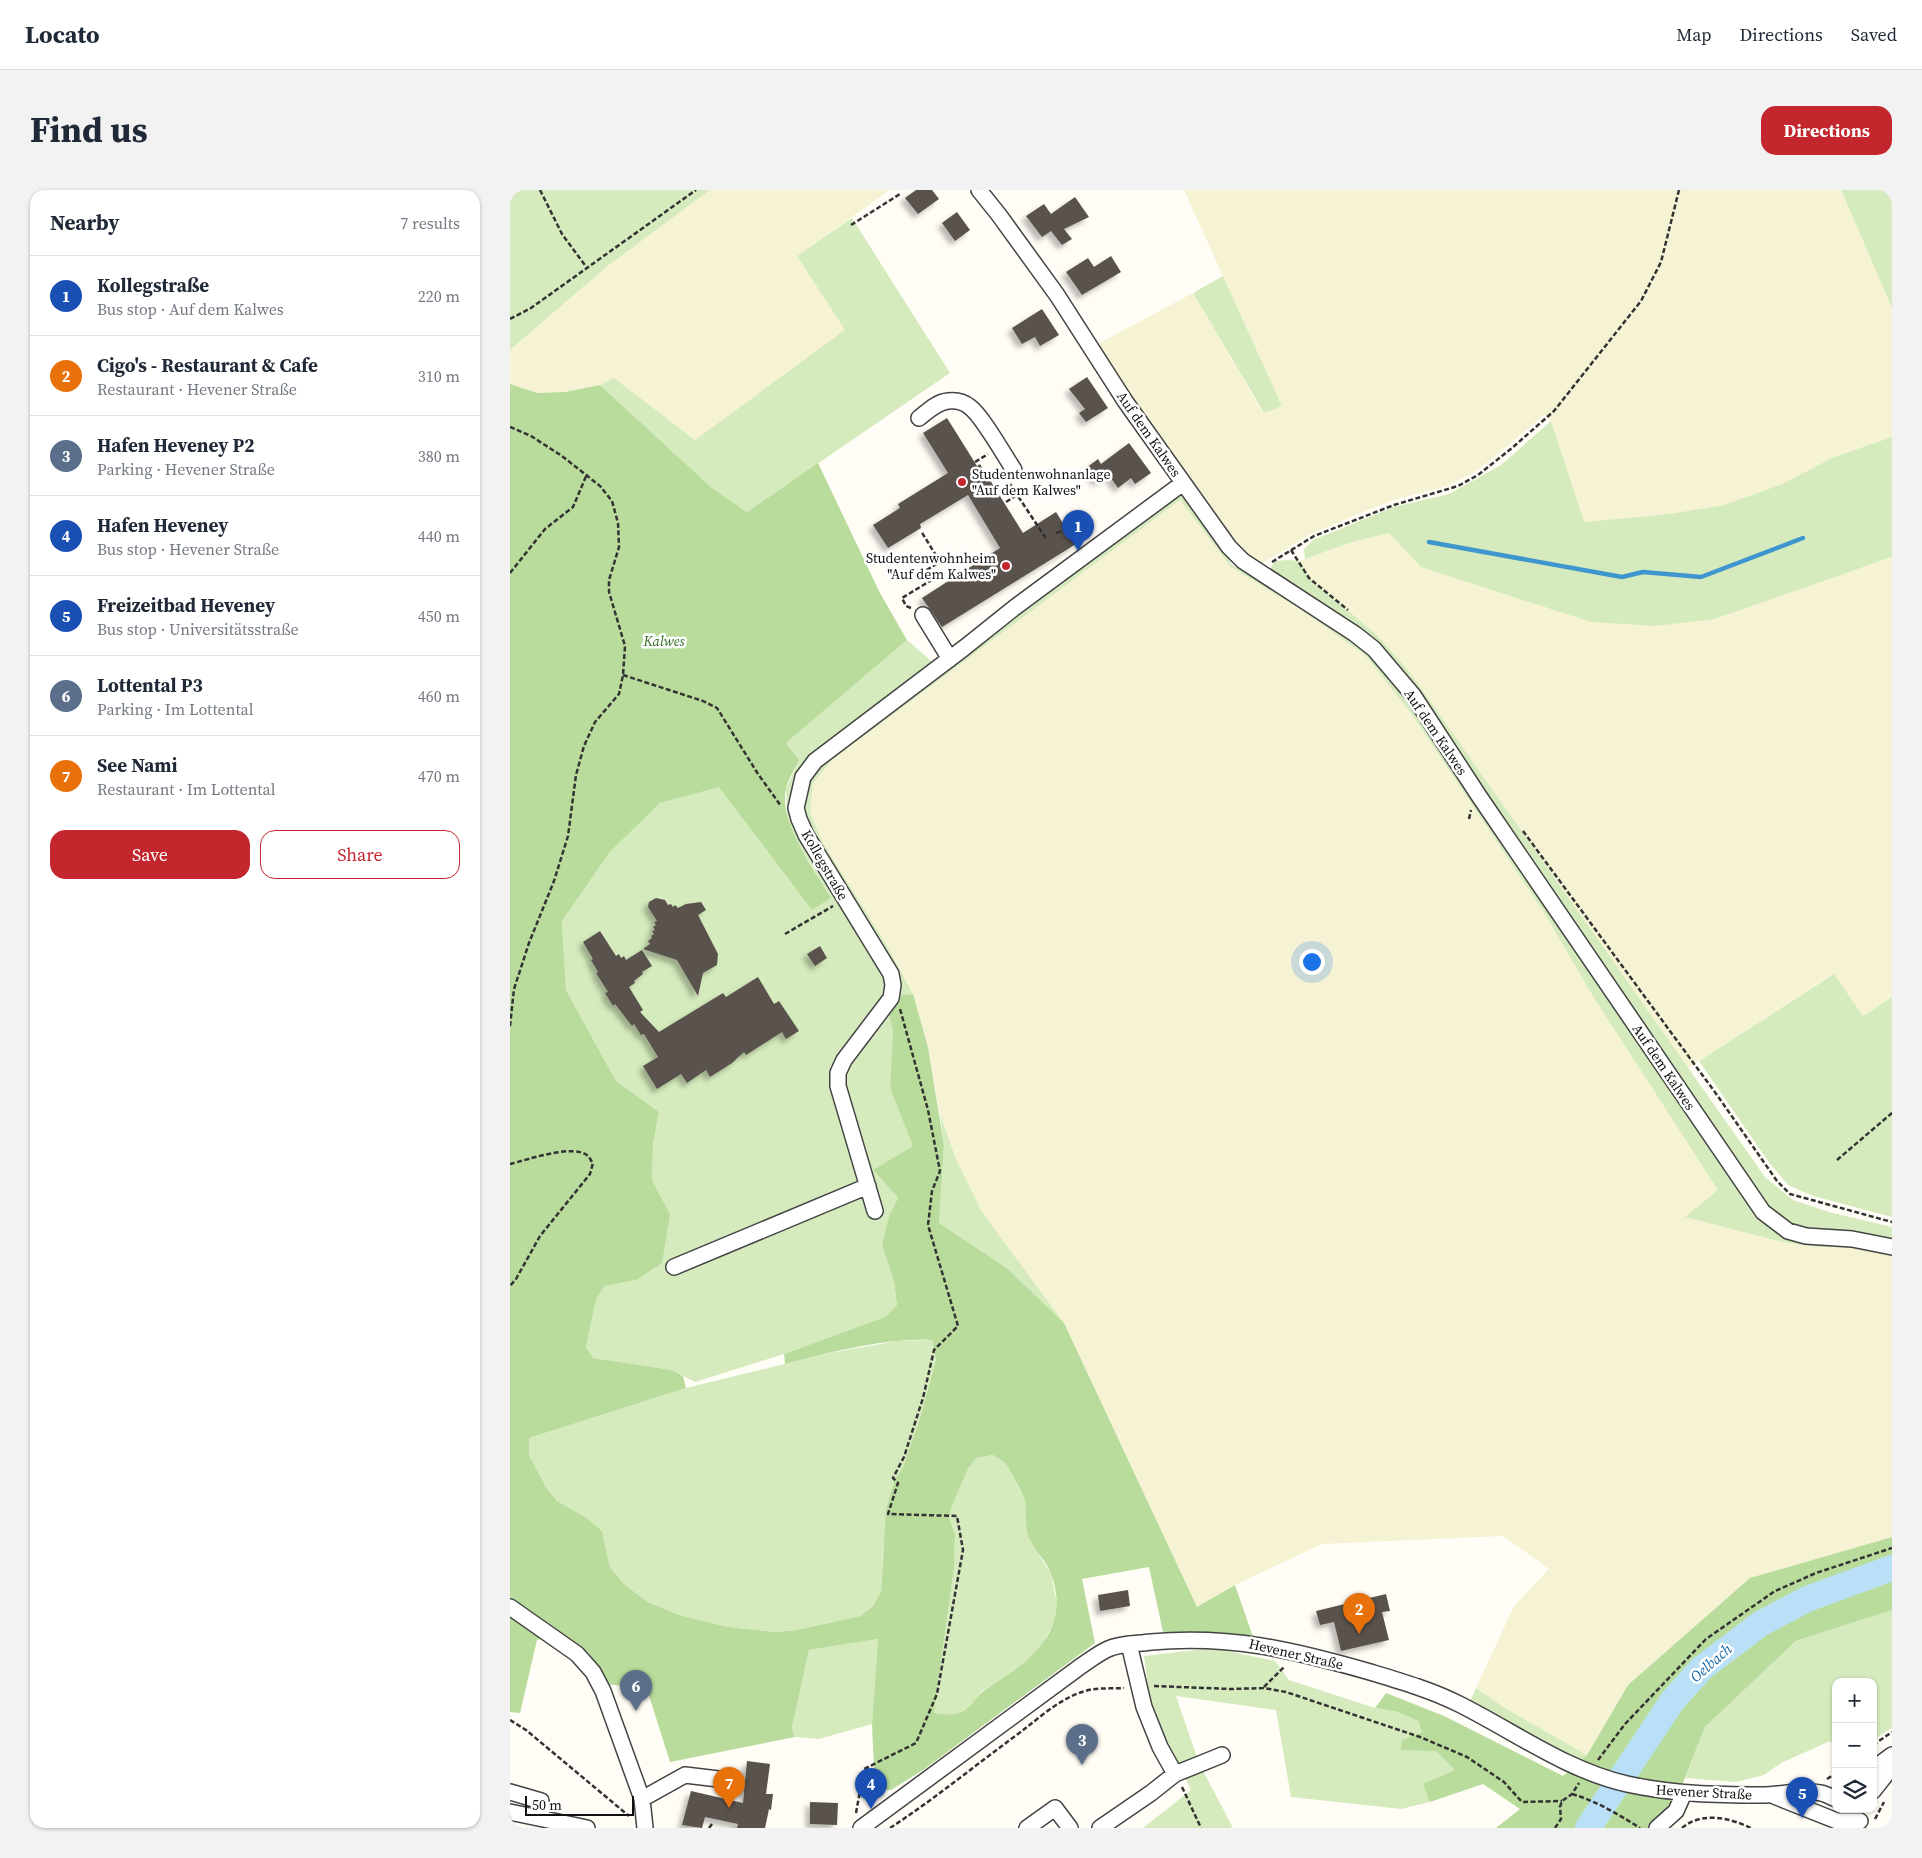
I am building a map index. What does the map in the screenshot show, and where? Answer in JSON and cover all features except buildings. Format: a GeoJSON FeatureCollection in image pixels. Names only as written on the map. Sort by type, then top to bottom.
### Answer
{"type":"FeatureCollection","features":[{"type":"Feature","properties":{"kind":"street","name":"Auf dem Kalwes"},"geometry":{"type":"LineString","coordinates":[[979,190],[1057,294],[1126,401],[1230,547],[1243,561],[1355,634],[1374,649],[1414,694],[1479,796],[1763,1212],[1788,1231],[1806,1236],[1852,1239],[1892,1247]]}},
{"type":"Feature","properties":{"kind":"street"},"geometry":{"type":"LineString","coordinates":[[919,418],[936,405],[948,401],[960,401],[971,407],[979,416],[1011,476]]}},
{"type":"Feature","properties":{"kind":"street"},"geometry":{"type":"LineString","coordinates":[[796,808],[803,777],[814,761],[950,659],[1014,608],[1183,483]]}},
{"type":"Feature","properties":{"kind":"street"},"geometry":{"type":"LineString","coordinates":[[923,616],[950,659]]}},
{"type":"Feature","properties":{"kind":"street","name":"Kollegstraße"},"geometry":{"type":"LineString","coordinates":[[796,808],[806,835],[891,974],[893,984]]}},
{"type":"Feature","properties":{"kind":"street"},"geometry":{"type":"LineString","coordinates":[[875,1211],[838,1086],[838,1073],[844,1060],[891,998],[893,984]]}},
{"type":"Feature","properties":{"kind":"street"},"geometry":{"type":"LineString","coordinates":[[674,1267],[868,1186]]}},
{"type":"Feature","properties":{"kind":"street"},"geometry":{"type":"LineString","coordinates":[[510,1607],[577,1654],[594,1672],[603,1691],[642,1799],[640,1825]]}},
{"type":"Feature","properties":{"kind":"street","name":"Hevener Straße"},"geometry":{"type":"LineString","coordinates":[[863,1827],[1081,1666],[1109,1648],[1129,1644],[1179,1640],[1236,1642],[1298,1652],[1406,1683],[1459,1704],[1537,1748],[1594,1774],[1650,1789],[1684,1793],[1767,1795],[1822,1793],[1832,1797]]}},
{"type":"Feature","properties":{"kind":"street"},"geometry":{"type":"LineString","coordinates":[[1129,1644],[1144,1707],[1157,1738],[1179,1779]]}},
{"type":"Feature","properties":{"kind":"street"},"geometry":{"type":"LineString","coordinates":[[1100,1828],[1152,1793],[1222,1755]]}},
{"type":"Feature","properties":{"kind":"street"},"geometry":{"type":"LineString","coordinates":[[1874,1768],[1892,1755]]}},
{"type":"Feature","properties":{"kind":"street"},"geometry":{"type":"LineString","coordinates":[[1879,1796],[1892,1767]]}},
{"type":"Feature","properties":{"kind":"street"},"geometry":{"type":"LineString","coordinates":[[642,1799],[685,1775],[735,1781]]}},
{"type":"Feature","properties":{"kind":"street"},"geometry":{"type":"LineString","coordinates":[[510,1792],[541,1801],[542,1818]]}},
{"type":"Feature","properties":{"kind":"street"},"geometry":{"type":"LineString","coordinates":[[1657,1828],[1676,1810],[1684,1793]]}},
{"type":"Feature","properties":{"kind":"street"},"geometry":{"type":"LineString","coordinates":[[1767,1795],[1838,1820],[1862,1817]]}},
{"type":"Feature","properties":{"kind":"street"},"geometry":{"type":"LineString","coordinates":[[1027,1828],[1055,1808],[1070,1828]]}},
{"type":"Feature","properties":{"kind":"street"},"geometry":{"type":"LineString","coordinates":[[510,1812],[587,1828]]}},
{"type":"Feature","properties":{"kind":"path"},"geometry":{"type":"LineString","coordinates":[[540,190],[562,234],[587,268]]}},
{"type":"Feature","properties":{"kind":"path"},"geometry":{"type":"LineString","coordinates":[[510,319],[531,308],[696,190]]}},
{"type":"Feature","properties":{"kind":"path"},"geometry":{"type":"LineString","coordinates":[[1258,571],[1314,536],[1394,505],[1458,486],[1478,475],[1554,411],[1641,301],[1661,262],[1679,190]]}},
{"type":"Feature","properties":{"kind":"path"},"geometry":{"type":"LineString","coordinates":[[851,225],[900,194]]}},
{"type":"Feature","properties":{"kind":"path"},"geometry":{"type":"LineString","coordinates":[[510,427],[531,436],[587,474],[612,501],[618,523],[618,547],[609,580],[609,592],[625,646],[623,675],[619,694],[595,722],[584,746],[576,775],[568,836],[554,881],[529,943],[514,989],[510,1026]]}},
{"type":"Feature","properties":{"kind":"path"},"geometry":{"type":"LineString","coordinates":[[975,462],[990,453]]}},
{"type":"Feature","properties":{"kind":"path"},"geometry":{"type":"LineString","coordinates":[[510,573],[545,529],[573,507],[587,474]]}},
{"type":"Feature","properties":{"kind":"path"},"geometry":{"type":"LineString","coordinates":[[1011,476],[1017,494],[1046,540]]}},
{"type":"Feature","properties":{"kind":"path"},"geometry":{"type":"LineString","coordinates":[[1006,502],[1017,494]]}},
{"type":"Feature","properties":{"kind":"path"},"geometry":{"type":"LineString","coordinates":[[1056,534],[1070,529]]}},
{"type":"Feature","properties":{"kind":"path"},"geometry":{"type":"LineString","coordinates":[[921,530],[940,562],[925,571],[930,581],[902,598],[906,606],[923,616]]}},
{"type":"Feature","properties":{"kind":"path"},"geometry":{"type":"LineString","coordinates":[[1291,550],[1309,578],[1350,612]]}},
{"type":"Feature","properties":{"kind":"path"},"geometry":{"type":"LineString","coordinates":[[623,675],[703,701],[717,708],[758,774],[782,808],[796,808]]}},
{"type":"Feature","properties":{"kind":"path"},"geometry":{"type":"LineString","coordinates":[[1520,828],[1717,1095],[1777,1181],[1790,1194],[1892,1222]]}},
{"type":"Feature","properties":{"kind":"path"},"geometry":{"type":"LineString","coordinates":[[785,934],[845,899]]}},
{"type":"Feature","properties":{"kind":"path"},"geometry":{"type":"LineString","coordinates":[[863,1827],[855,1817],[864,1769],[916,1743],[937,1694],[963,1550],[957,1516],[888,1514],[898,1483],[893,1478],[904,1457],[934,1350],[958,1326],[928,1225],[932,1191],[940,1171],[928,1110],[893,984]]}},
{"type":"Feature","properties":{"kind":"path"},"geometry":{"type":"LineString","coordinates":[[1837,1160],[1892,1112]]}},
{"type":"Feature","properties":{"kind":"path"},"geometry":{"type":"LineString","coordinates":[[510,1164],[560,1152],[577,1152],[588,1156],[592,1163],[590,1174],[540,1236],[516,1279],[510,1286]]}},
{"type":"Feature","properties":{"kind":"path"},"geometry":{"type":"LineString","coordinates":[[1594,1774],[1597,1762],[1625,1724],[1706,1638],[1775,1591],[1816,1573],[1892,1548]]}},
{"type":"Feature","properties":{"kind":"path"},"geometry":{"type":"LineString","coordinates":[[1264,1688],[1276,1674]]}},
{"type":"Feature","properties":{"kind":"path"},"geometry":{"type":"LineString","coordinates":[[890,1828],[1046,1713],[1072,1696],[1094,1689],[1138,1687],[1264,1688],[1286,1692],[1411,1734],[1467,1756],[1504,1782],[1522,1802],[1562,1801],[1572,1794],[1586,1798],[1640,1828]]}},
{"type":"Feature","properties":{"kind":"path"},"geometry":{"type":"LineString","coordinates":[[510,1720],[526,1730],[640,1825]]}},
{"type":"Feature","properties":{"kind":"path"},"geometry":{"type":"LineString","coordinates":[[1877,1742],[1892,1732]]}},
{"type":"Feature","properties":{"kind":"path"},"geometry":{"type":"LineString","coordinates":[[1826,1780],[1832,1776]]}},
{"type":"Feature","properties":{"kind":"path"},"geometry":{"type":"LineString","coordinates":[[1179,1779],[1201,1828]]}},
{"type":"Feature","properties":{"kind":"path"},"geometry":{"type":"LineString","coordinates":[[1862,1817],[1879,1796]]}},
{"type":"Feature","properties":{"kind":"path"},"geometry":{"type":"LineString","coordinates":[[1555,1828],[1561,1819],[1560,1807],[1562,1801]]}},
{"type":"Feature","properties":{"kind":"path"},"geometry":{"type":"LineString","coordinates":[[1682,1828],[1698,1820],[1725,1818],[1751,1828]]}},
{"type":"Feature","properties":{"kind":"path"},"geometry":{"type":"LineString","coordinates":[[709,1828],[712,1824]]}},
{"type":"Feature","properties":{"kind":"shaded area"},"geometry":{"type":"Polygon","coordinates":[[[710,190],[890,190],[797,256],[846,330],[695,440],[614,379],[600,385],[565,392],[537,393],[510,384],[510,350],[605,268],[710,190]]]}},
{"type":"Feature","properties":{"kind":"shaded area"},"geometry":{"type":"Polygon","coordinates":[[[1184,190],[1841,190],[1892,308],[1892,437],[1834,457],[1782,484],[1724,505],[1669,514],[1583,522],[1551,421],[1544,415],[1472,474],[1446,486],[1394,500],[1311,534],[1261,564],[1237,547],[1218,523],[1184,468],[1096,345],[1193,293],[1263,413],[1282,406],[1184,190]]]}},
{"type":"Feature","properties":{"kind":"shaded area"},"geometry":{"type":"Polygon","coordinates":[[[1180,500],[1231,567],[1303,611],[1366,656],[1413,716],[1543,911],[1594,998],[1719,1191],[1686,1217],[1782,1242],[1817,1247],[1859,1247],[1892,1255],[1892,1537],[1750,1578],[1628,1685],[1587,1755],[1505,1708],[1476,1688],[1514,1606],[1549,1569],[1503,1536],[1322,1544],[1235,1585],[1197,1607],[1064,1323],[982,1212],[956,1159],[940,1114],[928,1047],[913,994],[886,944],[822,841],[810,812],[813,783],[832,760],[1180,500]]]}},
{"type":"Feature","properties":{"kind":"shaded area"},"geometry":{"type":"Polygon","coordinates":[[[1389,533],[1421,567],[1715,619],[1892,557],[1892,997],[1863,1016],[1833,974],[1688,1068],[1485,780],[1377,635],[1309,578],[1300,561],[1352,542],[1389,533]]]}},
{"type":"Feature","properties":{"kind":"green space"},"geometry":{"type":"Polygon","coordinates":[[[510,190],[710,190],[605,268],[510,350],[510,190]]]}},
{"type":"Feature","properties":{"kind":"green space"},"geometry":{"type":"Polygon","coordinates":[[[1841,190],[1892,190],[1892,308],[1841,190]]]}},
{"type":"Feature","properties":{"kind":"green space"},"geometry":{"type":"Polygon","coordinates":[[[852,218],[950,373],[747,512],[712,488],[600,385],[614,378],[695,440],[845,330],[797,256],[852,218]]]}},
{"type":"Feature","properties":{"kind":"green space"},"geometry":{"type":"Polygon","coordinates":[[[1223,276],[1282,406],[1264,413],[1193,293],[1223,276]]]}},
{"type":"Feature","properties":{"kind":"green space","name":"Kalwes"},"geometry":{"type":"Polygon","coordinates":[[[510,384],[537,393],[565,392],[600,385],[712,488],[747,512],[818,463],[880,593],[907,640],[786,743],[799,760],[786,789],[787,816],[808,860],[831,898],[812,910],[719,787],[660,803],[610,852],[562,921],[566,990],[616,1081],[659,1112],[653,1145],[652,1180],[670,1214],[662,1263],[636,1280],[604,1286],[596,1300],[586,1347],[593,1358],[672,1370],[683,1376],[686,1388],[529,1438],[529,1455],[546,1487],[557,1501],[587,1518],[602,1531],[610,1567],[624,1584],[648,1602],[679,1615],[728,1627],[775,1632],[797,1630],[860,1616],[873,1606],[881,1591],[886,1510],[895,1479],[902,1470],[920,1418],[936,1359],[932,1340],[895,1341],[785,1364],[784,1354],[885,1317],[897,1305],[894,1282],[882,1245],[889,1216],[898,1198],[873,1170],[913,1146],[890,1088],[893,1030],[884,997],[913,994],[928,1047],[944,1145],[939,1223],[1007,1268],[1064,1323],[1197,1607],[1235,1585],[1253,1637],[1163,1632],[1149,1567],[1082,1579],[1095,1643],[923,1770],[891,1790],[875,1790],[872,1724],[878,1639],[809,1650],[792,1728],[795,1737],[670,1762],[647,1689],[606,1684],[589,1653],[561,1634],[537,1640],[520,1713],[510,1712],[510,384]],[[993,1455],[976,1458],[968,1469],[952,1506],[949,1518],[955,1534],[954,1568],[934,1713],[957,1714],[965,1710],[983,1691],[1016,1669],[1042,1644],[1051,1629],[1056,1613],[1056,1595],[1051,1574],[1046,1563],[1031,1542],[1027,1531],[1024,1498],[1006,1464],[993,1455]]]}},
{"type":"Feature","properties":{"kind":"green space"},"geometry":{"type":"Polygon","coordinates":[[[1551,421],[1584,522],[1669,514],[1724,505],[1782,484],[1834,457],[1892,437],[1892,557],[1715,619],[1655,626],[1591,622],[1421,567],[1389,533],[1352,542],[1305,559],[1304,549],[1313,540],[1394,507],[1449,494],[1501,465],[1551,421]]]}},
{"type":"Feature","properties":{"kind":"green space"},"geometry":{"type":"Polygon","coordinates":[[[1183,496],[1188,498],[1232,565],[1255,577],[1350,638],[1386,671],[1415,710],[1734,1183],[1757,1214],[1859,1247],[1817,1247],[1782,1242],[1685,1217],[1718,1190],[1594,998],[1543,911],[1413,716],[1366,656],[1303,611],[1231,567],[1180,500],[832,760],[813,783],[810,812],[822,841],[886,944],[913,994],[884,997],[893,1030],[890,1088],[914,1147],[873,1170],[898,1198],[889,1216],[882,1245],[894,1282],[897,1305],[885,1317],[784,1354],[695,1382],[672,1370],[593,1358],[586,1347],[596,1300],[604,1285],[636,1280],[670,1214],[652,1180],[653,1145],[659,1112],[616,1081],[566,990],[562,921],[610,852],[660,803],[719,786],[812,909],[831,898],[792,833],[787,813],[786,789],[799,760],[786,743],[907,640],[944,672],[1175,497],[1183,496]]]}},
{"type":"Feature","properties":{"kind":"green space"},"geometry":{"type":"Polygon","coordinates":[[[1275,561],[1300,561],[1309,578],[1377,635],[1411,674],[1765,1177],[1793,1200],[1829,1212],[1892,1227],[1892,1240],[1856,1232],[1800,1227],[1786,1221],[1763,1203],[1514,838],[1417,690],[1269,571],[1275,561]]]}},
{"type":"Feature","properties":{"kind":"green space"},"geometry":{"type":"Polygon","coordinates":[[[1834,974],[1863,1016],[1892,997],[1892,1217],[1813,1196],[1788,1185],[1768,1161],[1699,1061],[1834,974]]]}},
{"type":"Feature","properties":{"kind":"green space"},"geometry":{"type":"Polygon","coordinates":[[[940,1114],[956,1159],[982,1212],[1064,1323],[1007,1268],[939,1223],[944,1145],[940,1114]]]}},
{"type":"Feature","properties":{"kind":"green space"},"geometry":{"type":"Polygon","coordinates":[[[932,1340],[936,1358],[920,1418],[902,1470],[895,1479],[883,1550],[881,1591],[873,1606],[860,1616],[797,1630],[775,1632],[728,1627],[679,1615],[648,1602],[624,1584],[610,1567],[602,1531],[587,1518],[557,1501],[546,1487],[529,1455],[529,1438],[686,1388],[830,1353],[897,1341],[932,1340]]]}},
{"type":"Feature","properties":{"kind":"green space"},"geometry":{"type":"Polygon","coordinates":[[[993,1455],[1006,1464],[1025,1500],[1030,1540],[1051,1574],[1058,1608],[1053,1624],[1035,1653],[1000,1681],[982,1691],[967,1711],[955,1715],[934,1713],[954,1568],[955,1534],[949,1518],[952,1506],[968,1469],[976,1458],[993,1455]]]}},
{"type":"Feature","properties":{"kind":"green space"},"geometry":{"type":"Polygon","coordinates":[[[1892,1537],[1892,1610],[1796,1641],[1705,1727],[1665,1828],[1496,1828],[1520,1809],[1483,1784],[1430,1802],[1423,1784],[1455,1770],[1436,1751],[1401,1750],[1402,1740],[1422,1732],[1418,1721],[1398,1712],[1375,1708],[1386,1693],[1444,1716],[1563,1776],[1587,1755],[1628,1685],[1750,1578],[1892,1537]]]}},
{"type":"Feature","properties":{"kind":"green space"},"geometry":{"type":"Polygon","coordinates":[[[1892,1610],[1892,1728],[1877,1737],[1877,1678],[1832,1678],[1832,1742],[1781,1763],[1764,1775],[1736,1782],[1685,1778],[1705,1727],[1796,1641],[1892,1610]]]}},
{"type":"Feature","properties":{"kind":"green space"},"geometry":{"type":"Polygon","coordinates":[[[878,1639],[872,1724],[819,1739],[795,1737],[792,1728],[809,1650],[878,1639]]]}},
{"type":"Feature","properties":{"kind":"green space"},"geometry":{"type":"Polygon","coordinates":[[[1213,1648],[1275,1661],[1289,1680],[1375,1708],[1398,1712],[1418,1721],[1422,1732],[1402,1740],[1436,1751],[1456,1770],[1424,1784],[1430,1802],[1401,1809],[1291,1797],[1276,1710],[1176,1696],[1199,1763],[1233,1828],[1143,1828],[1191,1790],[1151,1708],[1144,1656],[1213,1648]]]}},
{"type":"Feature","properties":{"kind":"green space"},"geometry":{"type":"Polygon","coordinates":[[[1476,1688],[1505,1708],[1587,1755],[1580,1761],[1552,1749],[1469,1703],[1476,1688]]]}},
{"type":"Feature","properties":{"kind":"waterway"},"geometry":{"type":"LineString","coordinates":[[1429,542],[1622,577],[1643,572],[1701,577],[1803,538]]}},
{"type":"Feature","properties":{"kind":"waterway","name":"Oelbach"},"geometry":{"type":"LineString","coordinates":[[1588,1828],[1673,1700],[1702,1668],[1760,1624],[1807,1599],[1892,1568]]}},
{"type":"Feature","properties":{"kind":"place","name":"Studentenwohnanlage \"Auf dem Kalwes\""},"geometry":{"type":"Point","coordinates":[962,482]}},
{"type":"Feature","properties":{"kind":"place","name":"Kollegstraße"},"geometry":{"type":"Point","coordinates":[1078,551]}},
{"type":"Feature","properties":{"kind":"place","name":"Studentenwohnheim \"Auf dem Kalwes\""},"geometry":{"type":"Point","coordinates":[1006,566]}},
{"type":"Feature","properties":{"kind":"place","name":"Cigo's - Restaurant & Cafe"},"geometry":{"type":"Point","coordinates":[1359,1634]}},
{"type":"Feature","properties":{"kind":"place","name":"Lottental P3"},"geometry":{"type":"Point","coordinates":[636,1711]}},
{"type":"Feature","properties":{"kind":"place","name":"Hafen Heveney P2"},"geometry":{"type":"Point","coordinates":[1082,1765]}},
{"type":"Feature","properties":{"kind":"place","name":"See Nami"},"geometry":{"type":"Point","coordinates":[729,1808]}},
{"type":"Feature","properties":{"kind":"place","name":"Hafen Heveney"},"geometry":{"type":"Point","coordinates":[871,1809]}},
{"type":"Feature","properties":{"kind":"place","name":"Freizeitbad Heveney"},"geometry":{"type":"Point","coordinates":[1802,1818]}}]}
